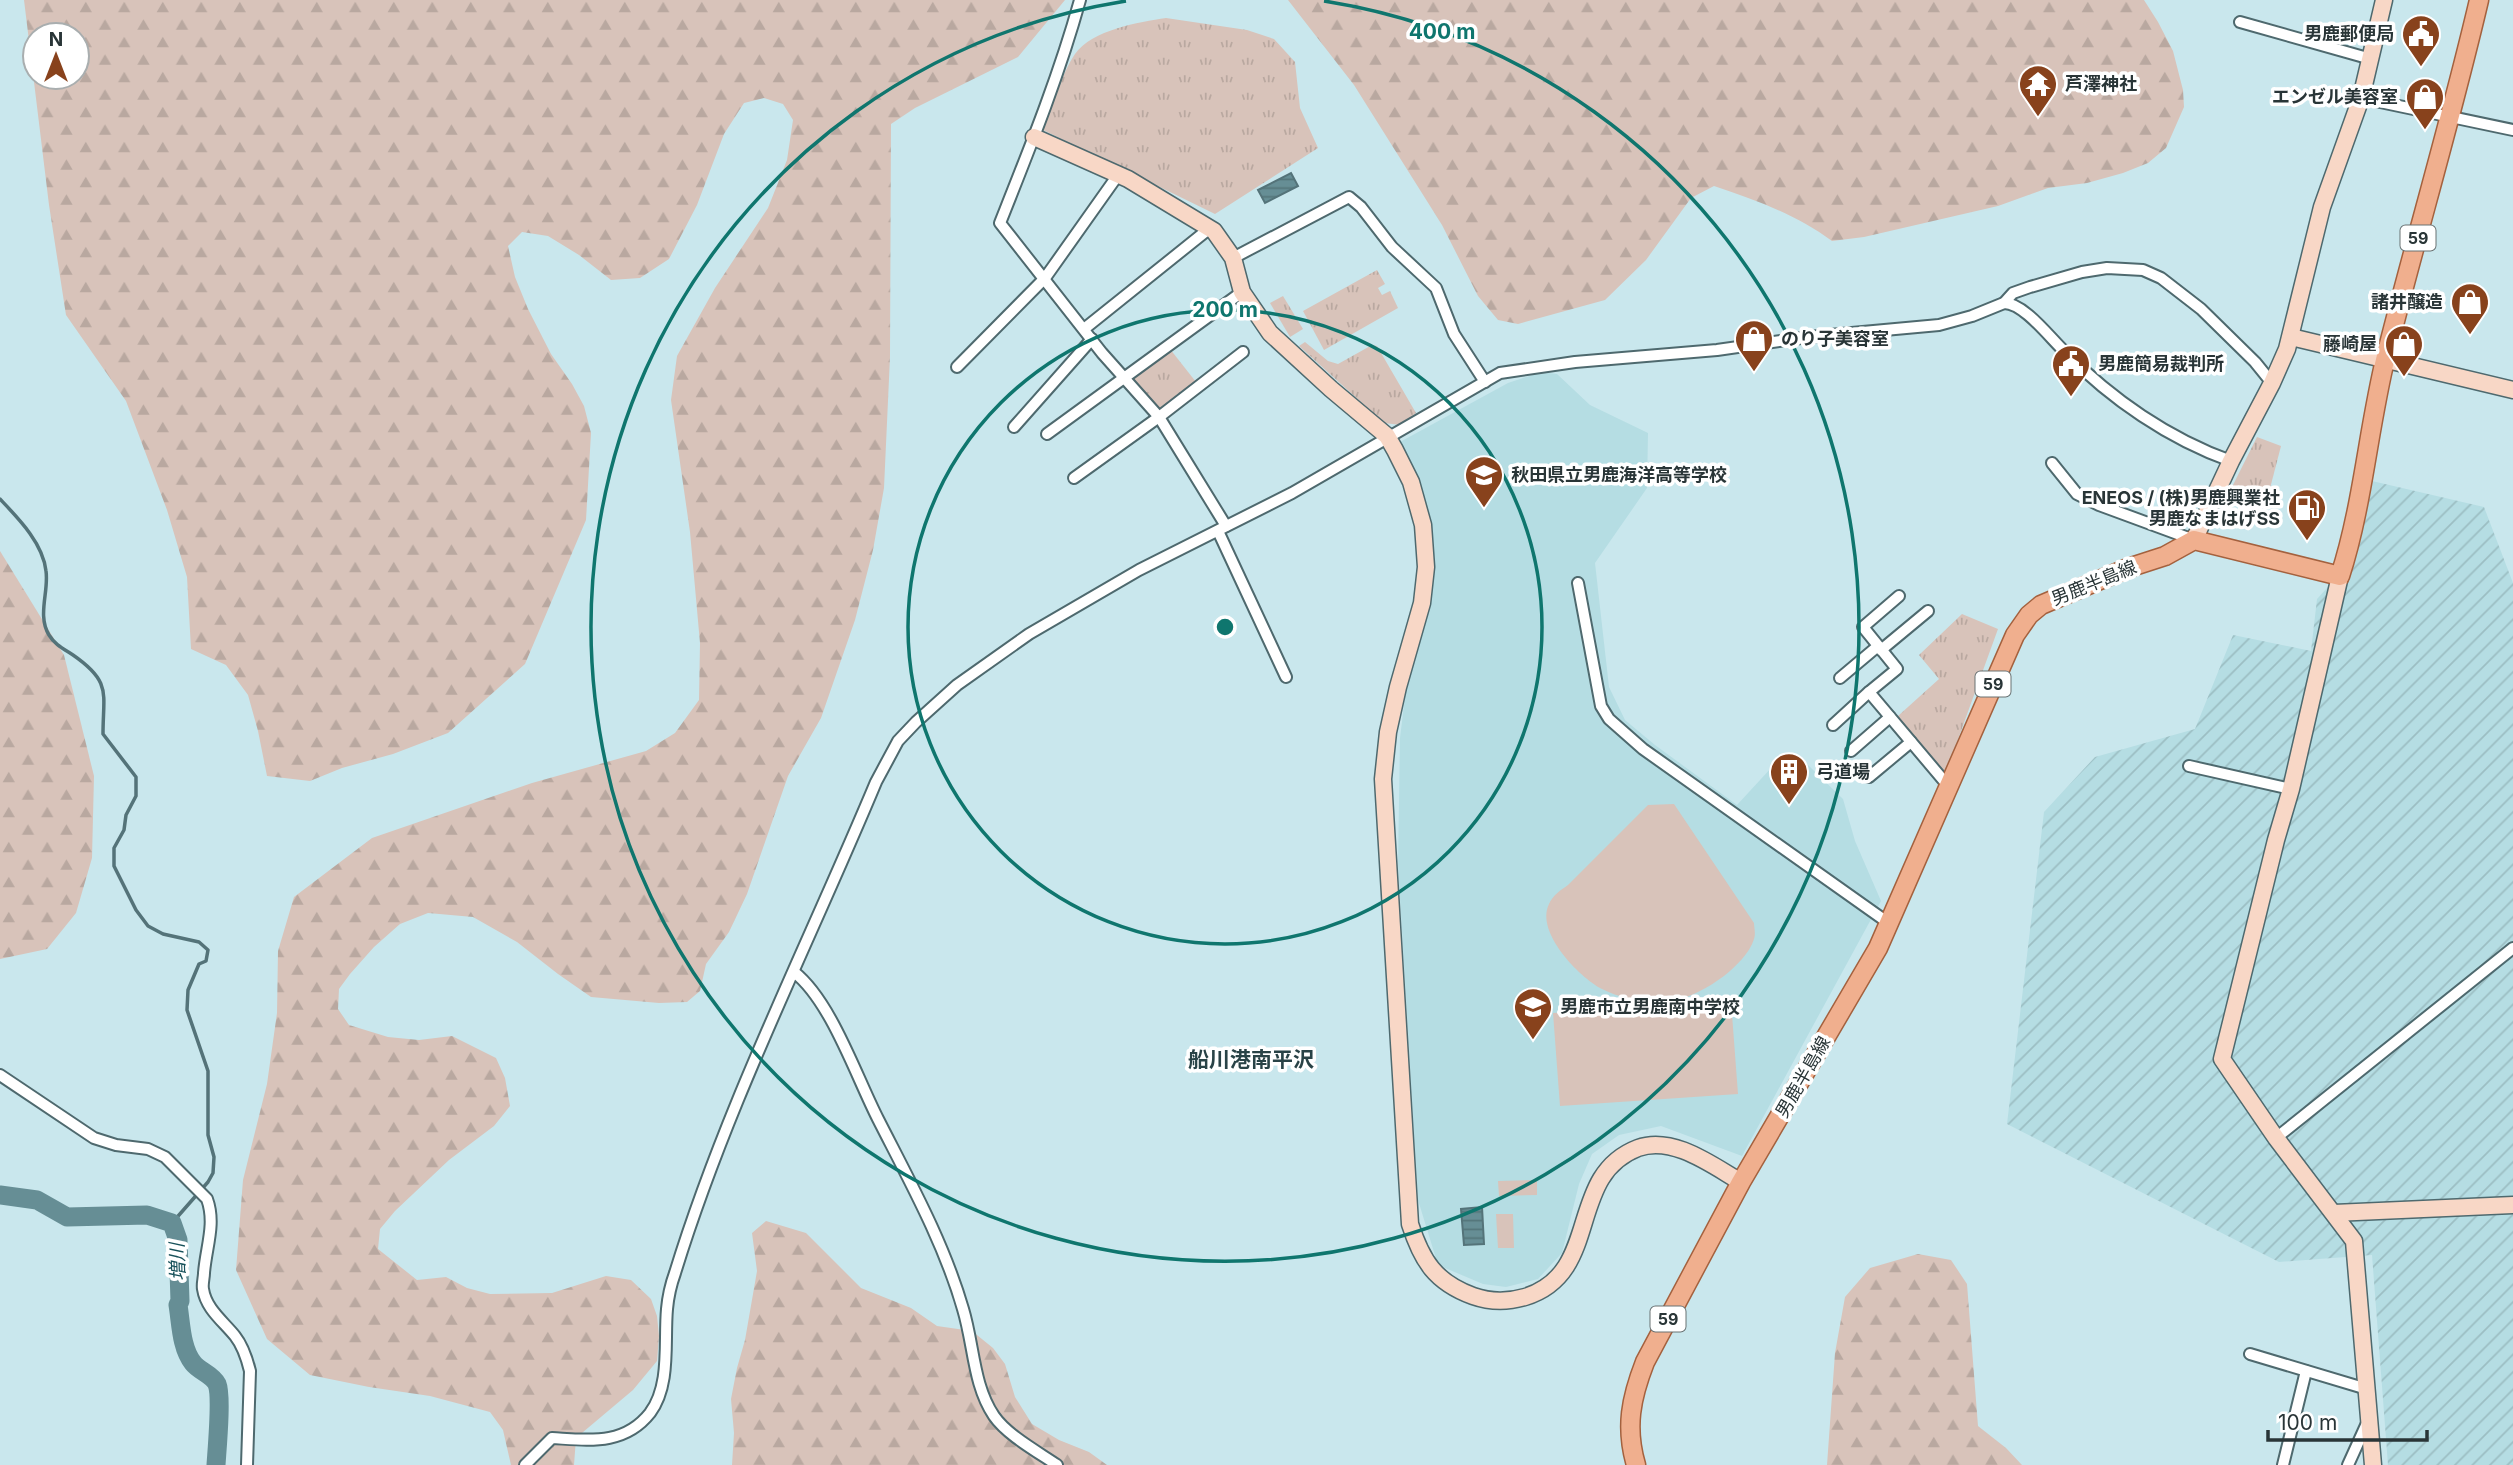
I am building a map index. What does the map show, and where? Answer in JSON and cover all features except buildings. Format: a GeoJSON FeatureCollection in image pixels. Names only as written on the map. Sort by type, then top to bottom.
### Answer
{"type":"FeatureCollection","features":[{"type":"Feature","properties":{"kind":"main road","name":"59"},"geometry":{"type":"LineString","coordinates":[[2340,576],[2352,531],[2385,359],[2451,118],[2479,0]]}},
{"type":"Feature","properties":{"kind":"main road"},"geometry":{"type":"LineString","coordinates":[[2194,540],[2340,576]]}},
{"type":"Feature","properties":{"kind":"main road","name":"男鹿半島線"},"geometry":{"type":"LineString","coordinates":[[1636,1465],[1630,1421],[1633,1393],[1645,1362],[1741,1182],[1878,948],[2015,635],[2029,615],[2041,605],[2066,592],[2165,556],[2194,540]]}},
{"type":"Feature","properties":{"kind":"street"},"geometry":{"type":"LineString","coordinates":[[1080,0],[1034,137],[1000,223],[1092,339],[1159,417],[1222,528],[1286,677]]}},
{"type":"Feature","properties":{"kind":"street"},"geometry":{"type":"LineString","coordinates":[[2052,463],[2077,494],[2099,505],[2194,540],[2272,383],[2291,337],[2322,206],[2361,98],[2384,0]]}},
{"type":"Feature","properties":{"kind":"street"},"geometry":{"type":"LineString","coordinates":[[2239,22],[2371,60]]}},
{"type":"Feature","properties":{"kind":"street"},"geometry":{"type":"LineString","coordinates":[[2361,98],[2513,130]]}},
{"type":"Feature","properties":{"kind":"street"},"geometry":{"type":"LineString","coordinates":[[1034,137],[1118,175],[1210,228],[1233,258],[1242,292],[1270,333],[1387,436],[1412,482],[1423,525],[1426,567],[1422,603],[1388,732],[1383,779],[1410,1224],[1419,1253],[1439,1277],[1459,1291],[1482,1299],[1520,1299],[1537,1293],[1561,1276],[1573,1255],[1601,1177],[1613,1162],[1640,1147],[1670,1146],[1741,1182]]}},
{"type":"Feature","properties":{"kind":"street"},"geometry":{"type":"LineString","coordinates":[[957,368],[1045,278],[1118,175]]}},
{"type":"Feature","properties":{"kind":"street"},"geometry":{"type":"LineString","coordinates":[[1233,258],[1349,197],[1361,207],[1392,247],[1436,288],[1454,334],[1485,382]]}},
{"type":"Feature","properties":{"kind":"street"},"geometry":{"type":"LineString","coordinates":[[1084,329],[1210,228]]}},
{"type":"Feature","properties":{"kind":"street"},"geometry":{"type":"LineString","coordinates":[[525,1465],[552,1438],[604,1440],[634,1427],[650,1412],[664,1375],[667,1307],[674,1276],[702,1191],[876,782],[898,741],[957,685],[1029,634],[1139,570],[1292,492],[1500,373],[1576,362],[1717,350],[1821,335],[1939,325],[2004,303],[2013,293],[2082,272],[2107,268],[2143,270],[2161,278],[2201,309],[2255,362],[2272,383]]}},
{"type":"Feature","properties":{"kind":"street"},"geometry":{"type":"LineString","coordinates":[[1047,434],[1242,292]]}},
{"type":"Feature","properties":{"kind":"street"},"geometry":{"type":"LineString","coordinates":[[2004,303],[2020,307],[2081,369],[2130,407],[2199,450],[2231,461]]}},
{"type":"Feature","properties":{"kind":"street"},"geometry":{"type":"LineString","coordinates":[[2291,337],[2512,386]]}},
{"type":"Feature","properties":{"kind":"street"},"geometry":{"type":"LineString","coordinates":[[1014,426],[1092,339]]}},
{"type":"Feature","properties":{"kind":"street"},"geometry":{"type":"LineString","coordinates":[[1074,478],[1243,352]]}},
{"type":"Feature","properties":{"kind":"street"},"geometry":{"type":"LineString","coordinates":[[2340,576],[2291,789],[2276,839],[2222,1059],[2276,1138],[2354,1241],[2373,1465]]}},
{"type":"Feature","properties":{"kind":"street"},"geometry":{"type":"LineString","coordinates":[[1578,583],[1601,706],[1609,719],[1643,749],[1890,924]]}},
{"type":"Feature","properties":{"kind":"street"},"geometry":{"type":"LineString","coordinates":[[1833,725],[1896,669],[1863,627],[1899,596]]}},
{"type":"Feature","properties":{"kind":"street"},"geometry":{"type":"LineString","coordinates":[[1840,678],[1928,611]]}},
{"type":"Feature","properties":{"kind":"street"},"geometry":{"type":"LineString","coordinates":[[1869,692],[1950,788]]}},
{"type":"Feature","properties":{"kind":"street"},"geometry":{"type":"LineString","coordinates":[[1851,751],[1890,718]]}},
{"type":"Feature","properties":{"kind":"street"},"geometry":{"type":"LineString","coordinates":[[1869,777],[1911,742]]}},
{"type":"Feature","properties":{"kind":"street"},"geometry":{"type":"LineString","coordinates":[[2189,766],[2291,789]]}},
{"type":"Feature","properties":{"kind":"street"},"geometry":{"type":"LineString","coordinates":[[2276,1138],[2513,948]]}},
{"type":"Feature","properties":{"kind":"street"},"geometry":{"type":"LineString","coordinates":[[794,972],[808,982],[830,1019],[878,1120],[900,1159],[945,1259],[963,1308],[980,1389],[995,1418],[1025,1444],[1057,1465]]}},
{"type":"Feature","properties":{"kind":"street"},"geometry":{"type":"LineString","coordinates":[[0,1075],[94,1138],[116,1145],[148,1149],[165,1157],[207,1199],[211,1208],[211,1236],[202,1292],[213,1314],[237,1338],[250,1371],[247,1465]]}},
{"type":"Feature","properties":{"kind":"street"},"geometry":{"type":"LineString","coordinates":[[2334,1213],[2513,1205]]}},
{"type":"Feature","properties":{"kind":"street"},"geometry":{"type":"LineString","coordinates":[[2250,1354],[2367,1389]]}},
{"type":"Feature","properties":{"kind":"street"},"geometry":{"type":"LineString","coordinates":[[2283,1465],[2306,1371]]}},
{"type":"Feature","properties":{"kind":"street"},"geometry":{"type":"LineString","coordinates":[[2348,1465],[2369,1418]]}},
{"type":"Feature","properties":{"kind":"shaded area"},"geometry":{"type":"Polygon","coordinates":[[[1291,173],[1298,186],[1265,203],[1258,190],[1291,173]]]}},
{"type":"Feature","properties":{"kind":"shaded area","name":"秋田県立男鹿海洋高等学校"},"geometry":{"type":"Polygon","coordinates":[[[1541,372],[1557,374],[1590,405],[1648,433],[1647,488],[1595,563],[1609,687],[1625,720],[1737,805],[1772,767],[1808,765],[1843,799],[1855,841],[1881,901],[1742,1156],[1661,1126],[1619,1135],[1592,1154],[1579,1184],[1562,1253],[1538,1279],[1506,1287],[1483,1284],[1438,1265],[1418,1200],[1398,865],[1400,738],[1407,680],[1433,584],[1431,537],[1414,473],[1400,442],[1508,383],[1541,372]]]}},
{"type":"Feature","properties":{"kind":"shaded area"},"geometry":{"type":"Polygon","coordinates":[[[2372,481],[2484,507],[2513,583],[2513,1465],[2388,1465],[2372,1255],[2279,1262],[2007,1124],[2044,812],[2095,757],[2195,729],[2233,635],[2311,651],[2317,599],[2357,555],[2372,481]]]}},
{"type":"Feature","properties":{"kind":"shaded area"},"geometry":{"type":"Polygon","coordinates":[[[1482,1207],[1484,1244],[1464,1245],[1461,1209],[1482,1207]]]}},
{"type":"Feature","properties":{"kind":"green space"},"geometry":{"type":"Polygon","coordinates":[[[24,0],[1065,0],[1018,57],[915,108],[891,124],[890,357],[884,488],[873,550],[855,620],[821,718],[788,776],[747,894],[729,932],[706,964],[700,991],[687,1002],[659,1003],[591,997],[517,942],[473,917],[428,913],[400,924],[374,947],[339,989],[338,1009],[349,1025],[388,1037],[419,1040],[452,1036],[496,1058],[505,1078],[510,1106],[494,1126],[449,1160],[395,1211],[380,1229],[378,1249],[417,1280],[446,1277],[467,1288],[490,1294],[552,1293],[606,1276],[631,1280],[651,1299],[657,1316],[659,1336],[657,1361],[633,1390],[576,1438],[574,1465],[511,1465],[503,1430],[490,1412],[430,1396],[310,1375],[267,1339],[236,1270],[243,1180],[267,1084],[277,1013],[278,951],[294,897],[372,838],[532,783],[646,751],[675,733],[699,700],[700,643],[690,532],[671,400],[677,356],[715,288],[768,208],[787,160],[793,120],[783,104],[764,98],[744,103],[724,134],[697,205],[669,259],[640,278],[611,280],[579,255],[548,236],[522,232],[508,246],[515,277],[528,309],[551,354],[584,406],[591,433],[586,520],[525,664],[448,733],[310,781],[267,776],[248,695],[226,665],[191,649],[187,577],[167,510],[126,401],[66,315],[35,91],[91,91],[91,21],[27,21],[24,0]]]}},
{"type":"Feature","properties":{"kind":"green space"},"geometry":{"type":"Polygon","coordinates":[[[1288,0],[2144,0],[2173,51],[2183,90],[2184,107],[2166,148],[2148,163],[2087,183],[2048,188],[1998,206],[1864,237],[1832,241],[1790,216],[1714,186],[1691,198],[1646,260],[1605,300],[1518,324],[1498,320],[1478,296],[1442,225],[1354,85],[1288,0]]]}},
{"type":"Feature","properties":{"kind":"green space"},"geometry":{"type":"Polygon","coordinates":[[[1166,18],[1247,30],[1274,39],[1295,62],[1300,108],[1318,148],[1215,214],[1041,129],[1066,70],[1083,46],[1117,28],[1166,18]]]}},
{"type":"Feature","properties":{"kind":"green space"},"geometry":{"type":"Polygon","coordinates":[[[1377,270],[1385,284],[1378,288],[1382,295],[1390,291],[1398,308],[1324,350],[1303,311],[1377,270]]]}},
{"type":"Feature","properties":{"kind":"green space"},"geometry":{"type":"Polygon","coordinates":[[[1283,296],[1303,329],[1290,337],[1270,303],[1283,296]]]}},
{"type":"Feature","properties":{"kind":"green space"},"geometry":{"type":"Polygon","coordinates":[[[1305,342],[1328,361],[1338,364],[1372,345],[1377,346],[1416,413],[1401,425],[1384,423],[1299,346],[1305,342]]]}},
{"type":"Feature","properties":{"kind":"green space"},"geometry":{"type":"Polygon","coordinates":[[[1170,349],[1196,382],[1158,412],[1129,376],[1170,349]]]}},
{"type":"Feature","properties":{"kind":"green space"},"geometry":{"type":"Polygon","coordinates":[[[2257,437],[2281,446],[2267,500],[2231,489],[2257,437]]]}},
{"type":"Feature","properties":{"kind":"green space"},"geometry":{"type":"Polygon","coordinates":[[[0,551],[64,655],[94,776],[92,858],[76,913],[47,949],[0,959],[0,551]]]}},
{"type":"Feature","properties":{"kind":"green space"},"geometry":{"type":"Polygon","coordinates":[[[1962,614],[1998,629],[1945,775],[1898,716],[1939,679],[1919,655],[1962,614]]]}},
{"type":"Feature","properties":{"kind":"green space"},"geometry":{"type":"Polygon","coordinates":[[[1674,804],[1754,923],[1755,937],[1737,964],[1699,992],[1663,1002],[1627,998],[1602,989],[1571,964],[1554,940],[1546,915],[1555,895],[1648,805],[1674,804]]]}},
{"type":"Feature","properties":{"kind":"green space"},"geometry":{"type":"Polygon","coordinates":[[[1731,1001],[1738,1094],[1560,1106],[1553,1013],[1731,1001]]]}},
{"type":"Feature","properties":{"kind":"green space"},"geometry":{"type":"Polygon","coordinates":[[[1537,1180],[1537,1195],[1499,1196],[1498,1181],[1537,1180]]]}},
{"type":"Feature","properties":{"kind":"green space"},"geometry":{"type":"Polygon","coordinates":[[[1496,1214],[1513,1214],[1514,1248],[1498,1248],[1496,1214]]]}},
{"type":"Feature","properties":{"kind":"green space"},"geometry":{"type":"Polygon","coordinates":[[[766,1221],[806,1233],[861,1288],[911,1308],[937,1326],[972,1331],[993,1348],[1005,1364],[1015,1397],[1032,1424],[1059,1440],[1089,1452],[1107,1465],[732,1465],[734,1433],[731,1399],[757,1271],[752,1233],[766,1221]]]}},
{"type":"Feature","properties":{"kind":"green space"},"geometry":{"type":"Polygon","coordinates":[[[1918,1254],[1951,1260],[1967,1284],[1978,1426],[2006,1448],[2022,1465],[1827,1465],[1835,1353],[1845,1297],[1870,1268],[1918,1254]]]}},
{"type":"Feature","properties":{"kind":"waterway"},"geometry":{"type":"LineString","coordinates":[[0,499],[29,532],[44,561],[44,620],[49,635],[85,664],[100,681],[104,698],[103,734],[136,777],[136,796],[126,815],[124,830],[114,848],[114,866],[136,910],[148,926],[163,934],[199,942],[208,950],[206,961],[199,964],[188,990],[187,1010],[208,1071],[208,1135],[214,1157],[213,1173],[172,1223]]}},
{"type":"Feature","properties":{"kind":"waterway","name":"増川"},"geometry":{"type":"LineString","coordinates":[[0,1195],[37,1200],[67,1217],[147,1215],[172,1223],[178,1240],[178,1305],[184,1343],[193,1363],[217,1384],[219,1423],[216,1465]]}},
{"type":"Feature","properties":{"kind":"place","name":"男鹿郵便局"},"geometry":{"type":"Point","coordinates":[2421,68]}},
{"type":"Feature","properties":{"kind":"place","name":"芦澤神社"},"geometry":{"type":"Point","coordinates":[2038,118]}},
{"type":"Feature","properties":{"kind":"place","name":"エンゼル美容室"},"geometry":{"type":"Point","coordinates":[2425,131]}},
{"type":"Feature","properties":{"kind":"place","name":"諸井醸造"},"geometry":{"type":"Point","coordinates":[2470,336]}},
{"type":"Feature","properties":{"kind":"place","name":"のり子美容室"},"geometry":{"type":"Point","coordinates":[1754,373]}},
{"type":"Feature","properties":{"kind":"place","name":"藤崎屋"},"geometry":{"type":"Point","coordinates":[2404,378]}},
{"type":"Feature","properties":{"kind":"place","name":"男鹿簡易裁判所"},"geometry":{"type":"Point","coordinates":[2071,398]}},
{"type":"Feature","properties":{"kind":"place","name":"秋田県立男鹿海洋高等学校"},"geometry":{"type":"Point","coordinates":[1484,509]}},
{"type":"Feature","properties":{"kind":"place","name":"ENEOS / (株)男鹿興業社 男鹿なまはげSS"},"geometry":{"type":"Point","coordinates":[2307,542]}},
{"type":"Feature","properties":{"kind":"place","name":"弓道場"},"geometry":{"type":"Point","coordinates":[1789,806]}},
{"type":"Feature","properties":{"kind":"place","name":"男鹿市立男鹿南中学校"},"geometry":{"type":"Point","coordinates":[1533,1041]}},
{"type":"Feature","properties":{"kind":"district","name":"船川港南平沢"},"geometry":{"type":"Point","coordinates":[1251,1060]}}]}
